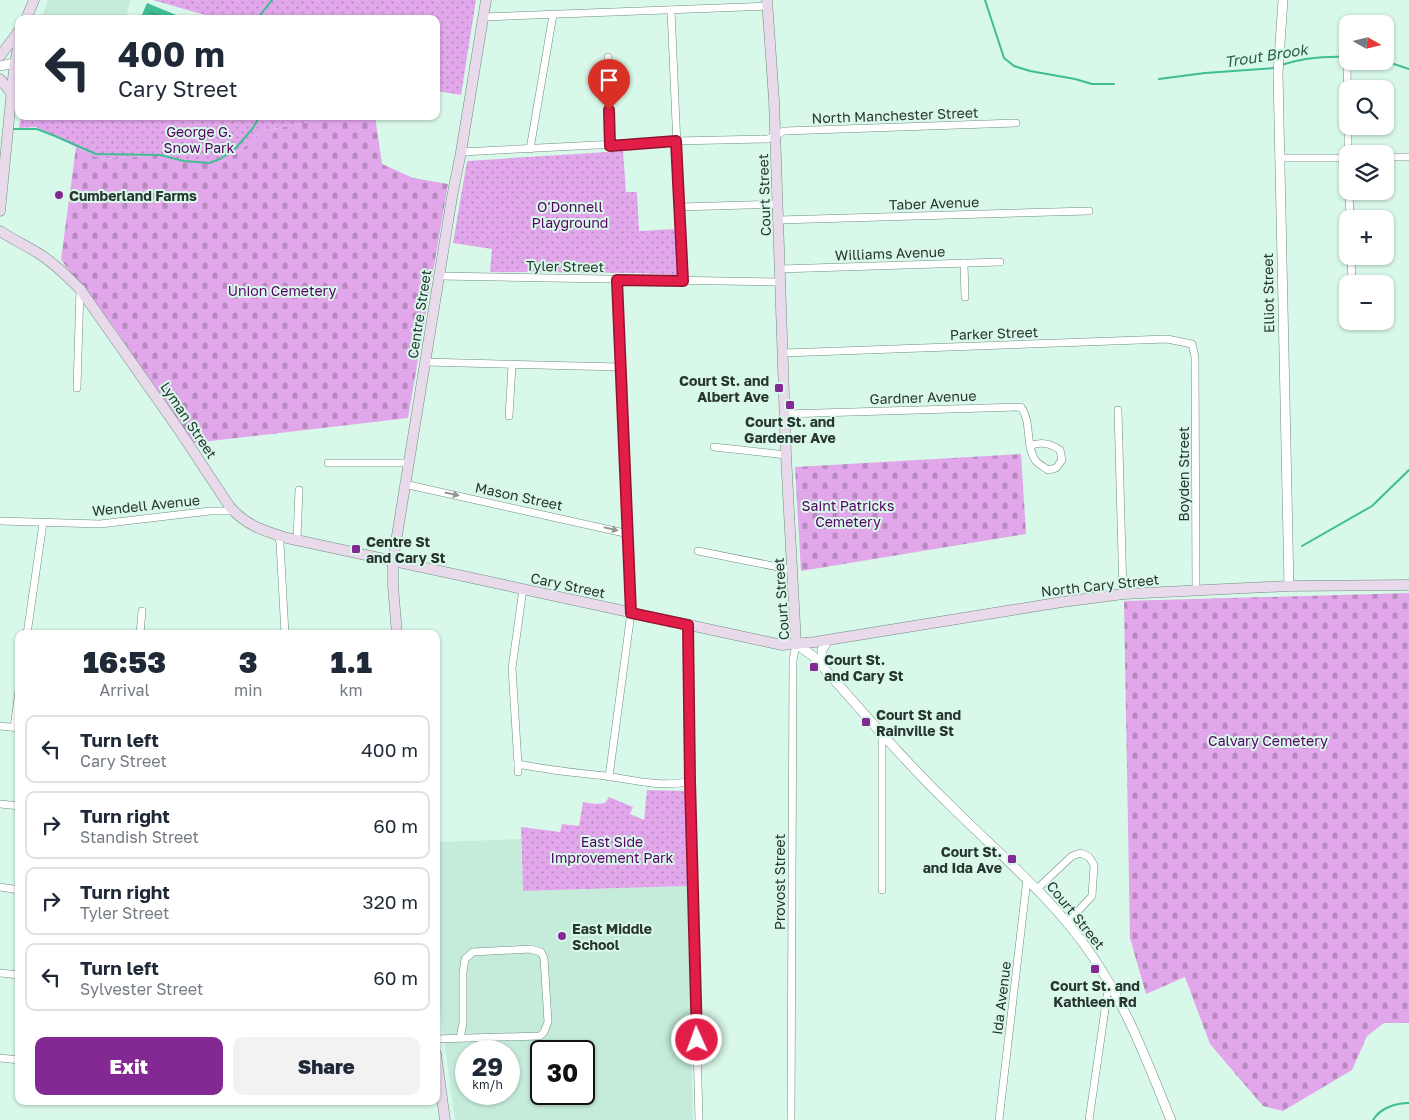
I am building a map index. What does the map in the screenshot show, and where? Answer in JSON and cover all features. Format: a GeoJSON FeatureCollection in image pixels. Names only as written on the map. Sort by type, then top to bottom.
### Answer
{"type":"FeatureCollection","features":[{"type":"Feature","properties":{"kind":"main road"},"geometry":{"type":"LineString","coordinates":[[28,15],[34,0]]}},
{"type":"Feature","properties":{"kind":"main road","name":"Centre Street"},"geometry":{"type":"LineString","coordinates":[[397,630],[393,560],[404,484],[486,0]]}},
{"type":"Feature","properties":{"kind":"main road","name":"Court Street"},"geometry":{"type":"LineString","coordinates":[[768,3],[779,220],[786,455],[796,644]]}},
{"type":"Feature","properties":{"kind":"main road"},"geometry":{"type":"LineString","coordinates":[[0,56],[15,37]]}},
{"type":"Feature","properties":{"kind":"main road"},"geometry":{"type":"LineString","coordinates":[[0,211],[15,59]]}},
{"type":"Feature","properties":{"kind":"main road"},"geometry":{"type":"LineString","coordinates":[[0,79],[12,94]]}},
{"type":"Feature","properties":{"kind":"main road","name":"Lyman Street"},"geometry":{"type":"LineString","coordinates":[[0,231],[60,269],[80,289],[234,512],[252,526],[278,535],[393,560]]}},
{"type":"Feature","properties":{"kind":"main road","name":"Cary Street"},"geometry":{"type":"LineString","coordinates":[[393,560],[775,644],[796,644]]}},
{"type":"Feature","properties":{"kind":"main road","name":"North Cary Street"},"geometry":{"type":"LineString","coordinates":[[796,644],[1124,594],[1289,586],[1409,585]]}},
{"type":"Feature","properties":{"kind":"main road"},"geometry":{"type":"LineString","coordinates":[[440,1082],[445,1120]]}},
{"type":"Feature","properties":{"kind":"street","name":"Elliot Street"},"geometry":{"type":"LineString","coordinates":[[1284,0],[1278,58],[1278,158],[1289,586]]}},
{"type":"Feature","properties":{"kind":"street"},"geometry":{"type":"LineString","coordinates":[[483,16],[671,10],[768,3]]}},
{"type":"Feature","properties":{"kind":"street"},"geometry":{"type":"LineString","coordinates":[[671,10],[683,281]]}},
{"type":"Feature","properties":{"kind":"street"},"geometry":{"type":"LineString","coordinates":[[530,150],[553,15]]}},
{"type":"Feature","properties":{"kind":"street"},"geometry":{"type":"LineString","coordinates":[[608,57],[610,146]]}},
{"type":"Feature","properties":{"kind":"street"},"geometry":{"type":"LineString","coordinates":[[0,66],[14,63]]}},
{"type":"Feature","properties":{"kind":"street","name":"North Manchester Street"},"geometry":{"type":"LineString","coordinates":[[461,152],[610,146],[676,141],[768,139],[784,131],[1016,123]]}},
{"type":"Feature","properties":{"kind":"street"},"geometry":{"type":"LineString","coordinates":[[1394,157],[1409,157]]}},
{"type":"Feature","properties":{"kind":"street"},"geometry":{"type":"LineString","coordinates":[[1278,158],[1339,158]]}},
{"type":"Feature","properties":{"kind":"street"},"geometry":{"type":"LineString","coordinates":[[680,207],[778,204]]}},
{"type":"Feature","properties":{"kind":"street","name":"Taber Avenue"},"geometry":{"type":"LineString","coordinates":[[779,220],[1089,211]]}},
{"type":"Feature","properties":{"kind":"street","name":"Williams Avenue"},"geometry":{"type":"LineString","coordinates":[[780,269],[1000,262]]}},
{"type":"Feature","properties":{"kind":"street"},"geometry":{"type":"LineString","coordinates":[[964,263],[965,297]]}},
{"type":"Feature","properties":{"kind":"street","name":"Tyler Street"},"geometry":{"type":"LineString","coordinates":[[439,276],[781,282]]}},
{"type":"Feature","properties":{"kind":"street"},"geometry":{"type":"LineString","coordinates":[[609,777],[631,613],[617,280]]}},
{"type":"Feature","properties":{"kind":"street"},"geometry":{"type":"LineString","coordinates":[[77,388],[80,289]]}},
{"type":"Feature","properties":{"kind":"street","name":"Parker Street"},"geometry":{"type":"LineString","coordinates":[[784,354],[1167,339],[1192,344],[1195,357]]}},
{"type":"Feature","properties":{"kind":"street","name":"Boyden Street"},"geometry":{"type":"LineString","coordinates":[[1195,357],[1196,590]]}},
{"type":"Feature","properties":{"kind":"street"},"geometry":{"type":"LineString","coordinates":[[425,362],[620,367]]}},
{"type":"Feature","properties":{"kind":"street"},"geometry":{"type":"LineString","coordinates":[[509,416],[512,365]]}},
{"type":"Feature","properties":{"kind":"street","name":"Gardner Avenue"},"geometry":{"type":"LineString","coordinates":[[785,414],[1021,407],[1026,414],[1030,446]]}},
{"type":"Feature","properties":{"kind":"street"},"geometry":{"type":"LineString","coordinates":[[1118,410],[1124,594]]}},
{"type":"Feature","properties":{"kind":"street"},"geometry":{"type":"LineString","coordinates":[[1044,443],[1052,444],[1060,450],[1062,460],[1056,468],[1048,470],[1035,461],[1030,446],[1044,443]]}},
{"type":"Feature","properties":{"kind":"street"},"geometry":{"type":"LineString","coordinates":[[714,447],[786,455]]}},
{"type":"Feature","properties":{"kind":"street"},"geometry":{"type":"LineString","coordinates":[[328,463],[408,463]]}},
{"type":"Feature","properties":{"kind":"street","name":"Mason Street"},"geometry":{"type":"LineString","coordinates":[[404,484],[629,534]]}},
{"type":"Feature","properties":{"kind":"street"},"geometry":{"type":"LineString","coordinates":[[297,540],[299,490]]}},
{"type":"Feature","properties":{"kind":"street","name":"Wendell Avenue"},"geometry":{"type":"LineString","coordinates":[[0,521],[100,524],[210,511],[234,512]]}},
{"type":"Feature","properties":{"kind":"street"},"geometry":{"type":"LineString","coordinates":[[28,630],[43,523]]}},
{"type":"Feature","properties":{"kind":"street"},"geometry":{"type":"LineString","coordinates":[[278,535],[285,630]]}},
{"type":"Feature","properties":{"kind":"street"},"geometry":{"type":"LineString","coordinates":[[698,551],[793,570]]}},
{"type":"Feature","properties":{"kind":"street"},"geometry":{"type":"LineString","coordinates":[[523,589],[512,668],[518,768],[609,777],[635,782],[681,783],[690,781]]}},
{"type":"Feature","properties":{"kind":"street"},"geometry":{"type":"LineString","coordinates":[[140,630],[142,611]]}},
{"type":"Feature","properties":{"kind":"street"},"geometry":{"type":"LineString","coordinates":[[688,625],[699,1120]]}},
{"type":"Feature","properties":{"kind":"street"},"geometry":{"type":"LineString","coordinates":[[822,666],[822,650],[828,640]]}},
{"type":"Feature","properties":{"kind":"street","name":"Court Street"},"geometry":{"type":"LineString","coordinates":[[796,644],[813,656],[948,804],[1038,888],[1068,922],[1109,982],[1131,1024],[1171,1120]]}},
{"type":"Feature","properties":{"kind":"street","name":"Provost Street"},"geometry":{"type":"LineString","coordinates":[[791,1120],[793,660],[796,644]]}},
{"type":"Feature","properties":{"kind":"street"},"geometry":{"type":"LineString","coordinates":[[0,726],[15,728]]}},
{"type":"Feature","properties":{"kind":"street"},"geometry":{"type":"LineString","coordinates":[[882,733],[882,890]]}},
{"type":"Feature","properties":{"kind":"street"},"geometry":{"type":"LineString","coordinates":[[0,804],[15,806]]}},
{"type":"Feature","properties":{"kind":"street"},"geometry":{"type":"LineString","coordinates":[[1038,888],[1072,856],[1081,853],[1088,857],[1094,865],[1092,896],[1068,922]]}},
{"type":"Feature","properties":{"kind":"street","name":"Ida Avenue"},"geometry":{"type":"LineString","coordinates":[[999,1120],[1027,879]]}},
{"type":"Feature","properties":{"kind":"street"},"geometry":{"type":"LineString","coordinates":[[0,887],[15,889]]}},
{"type":"Feature","properties":{"kind":"street"},"geometry":{"type":"LineString","coordinates":[[440,1039],[540,1036],[548,1022],[544,958],[540,952],[530,949],[473,952],[465,959],[463,972],[463,1023],[460,1038]]}},
{"type":"Feature","properties":{"kind":"street"},"geometry":{"type":"LineString","coordinates":[[0,972],[15,974]]}},
{"type":"Feature","properties":{"kind":"street"},"geometry":{"type":"LineString","coordinates":[[1089,1120],[1109,982]]}},
{"type":"Feature","properties":{"kind":"street"},"geometry":{"type":"LineString","coordinates":[[0,1058],[15,1060]]}},
{"type":"Feature","properties":{"kind":"shaded area"},"geometry":{"type":"Polygon","coordinates":[[[48,0],[130,0],[127,15],[42,15],[48,0]]]}},
{"type":"Feature","properties":{"kind":"shaded area","name":"East Middle School"},"geometry":{"type":"Polygon","coordinates":[[[521,839],[523,891],[687,886],[693,1120],[455,1120],[440,1010],[440,842],[521,839]]]}},
{"type":"Feature","properties":{"kind":"green space"},"geometry":{"type":"Polygon","coordinates":[[[153,0],[476,0],[461,95],[440,92],[440,15],[205,15],[153,0]]]}},
{"type":"Feature","properties":{"kind":"green space","name":"George G. Snow Park"},"geometry":{"type":"Polygon","coordinates":[[[20,120],[318,120],[263,131],[255,140],[224,160],[198,163],[162,155],[100,159],[36,127],[19,128],[20,120]]]}},
{"type":"Feature","properties":{"kind":"green space","name":"Union Cemetery"},"geometry":{"type":"Polygon","coordinates":[[[318,120],[376,120],[382,164],[413,178],[448,184],[408,418],[194,443],[111,323],[61,260],[76,147],[100,159],[162,155],[198,163],[224,160],[255,140],[263,131],[318,120]]]}},
{"type":"Feature","properties":{"kind":"green space","name":"O'Donnell Playground"},"geometry":{"type":"Polygon","coordinates":[[[623,151],[626,192],[637,192],[639,231],[676,229],[679,275],[490,272],[492,249],[453,243],[467,161],[623,151]]]}},
{"type":"Feature","properties":{"kind":"green space","name":"Saint Patricks Cemetery"},"geometry":{"type":"Polygon","coordinates":[[[1021,454],[1026,534],[801,571],[795,467],[1021,454]]]}},
{"type":"Feature","properties":{"kind":"green space","name":"Calvary Cemetery"},"geometry":{"type":"Polygon","coordinates":[[[1409,593],[1409,1023],[1384,1023],[1367,1036],[1352,1070],[1283,1111],[1263,1106],[1210,1044],[1185,977],[1146,994],[1130,938],[1124,601],[1409,593]]]}},
{"type":"Feature","properties":{"kind":"green space","name":"East Side Improvement Park"},"geometry":{"type":"Polygon","coordinates":[[[647,790],[685,791],[687,886],[523,891],[521,827],[560,832],[562,824],[579,826],[583,802],[605,803],[609,797],[633,807],[630,814],[644,820],[647,790]]]}},
{"type":"Feature","properties":{"kind":"water"},"geometry":{"type":"Polygon","coordinates":[[[147,3],[176,15],[142,15],[147,3]]]}},
{"type":"Feature","properties":{"kind":"waterway","name":"Trout Brook"},"geometry":{"type":"LineString","coordinates":[[260,15],[272,0]]}},
{"type":"Feature","properties":{"kind":"waterway","name":"Trout Brook"},"geometry":{"type":"LineString","coordinates":[[985,0],[1004,58],[1014,66],[1092,84],[1114,84]]}},
{"type":"Feature","properties":{"kind":"waterway","name":"Trout Brook"},"geometry":{"type":"LineString","coordinates":[[1281,65],[1314,58],[1339,57]]}},
{"type":"Feature","properties":{"kind":"waterway","name":"Trout Brook"},"geometry":{"type":"LineString","coordinates":[[1394,64],[1409,69]]}},
{"type":"Feature","properties":{"kind":"waterway","name":"Trout Brook"},"geometry":{"type":"LineString","coordinates":[[1159,79],[1205,73],[1274,68]]}},
{"type":"Feature","properties":{"kind":"waterway","name":"Trout Brook"},"geometry":{"type":"LineString","coordinates":[[11,129],[37,129],[96,154],[160,155],[184,161],[209,163],[220,159],[235,149],[253,128],[257,120]]}},
{"type":"Feature","properties":{"kind":"waterway"},"geometry":{"type":"LineString","coordinates":[[1302,546],[1372,506],[1409,470]]}},
{"type":"Feature","properties":{"kind":"waterway"},"geometry":{"type":"LineString","coordinates":[[1373,1120],[1380,1112],[1389,1107],[1409,1103]]}},
{"type":"Feature","properties":{"kind":"place","name":"Cumberland Farms"},"geometry":{"type":"Point","coordinates":[59,195]}},
{"type":"Feature","properties":{"kind":"place","name":"Court St. and Albert Ave"},"geometry":{"type":"Point","coordinates":[779,388]}},
{"type":"Feature","properties":{"kind":"place","name":"Court St. and Gardener Ave"},"geometry":{"type":"Point","coordinates":[790,405]}},
{"type":"Feature","properties":{"kind":"place","name":"Centre St and Cary St"},"geometry":{"type":"Point","coordinates":[356,549]}},
{"type":"Feature","properties":{"kind":"place","name":"Court St. and Cary St"},"geometry":{"type":"Point","coordinates":[814,667]}},
{"type":"Feature","properties":{"kind":"place","name":"Court St and Rainville St"},"geometry":{"type":"Point","coordinates":[866,722]}},
{"type":"Feature","properties":{"kind":"place","name":"Court St. and Ida Ave"},"geometry":{"type":"Point","coordinates":[1012,859]}},
{"type":"Feature","properties":{"kind":"place","name":"East Middle School"},"geometry":{"type":"Point","coordinates":[562,936]}},
{"type":"Feature","properties":{"kind":"place","name":"Court St. and Kathleen Rd"},"geometry":{"type":"Point","coordinates":[1095,969]}},
{"type":"Feature","properties":{"kind":"route"},"geometry":{"type":"LineString","coordinates":[[609,110],[610,146],[676,141],[683,281],[617,280],[631,613],[688,625],[697,1040]]}}]}
